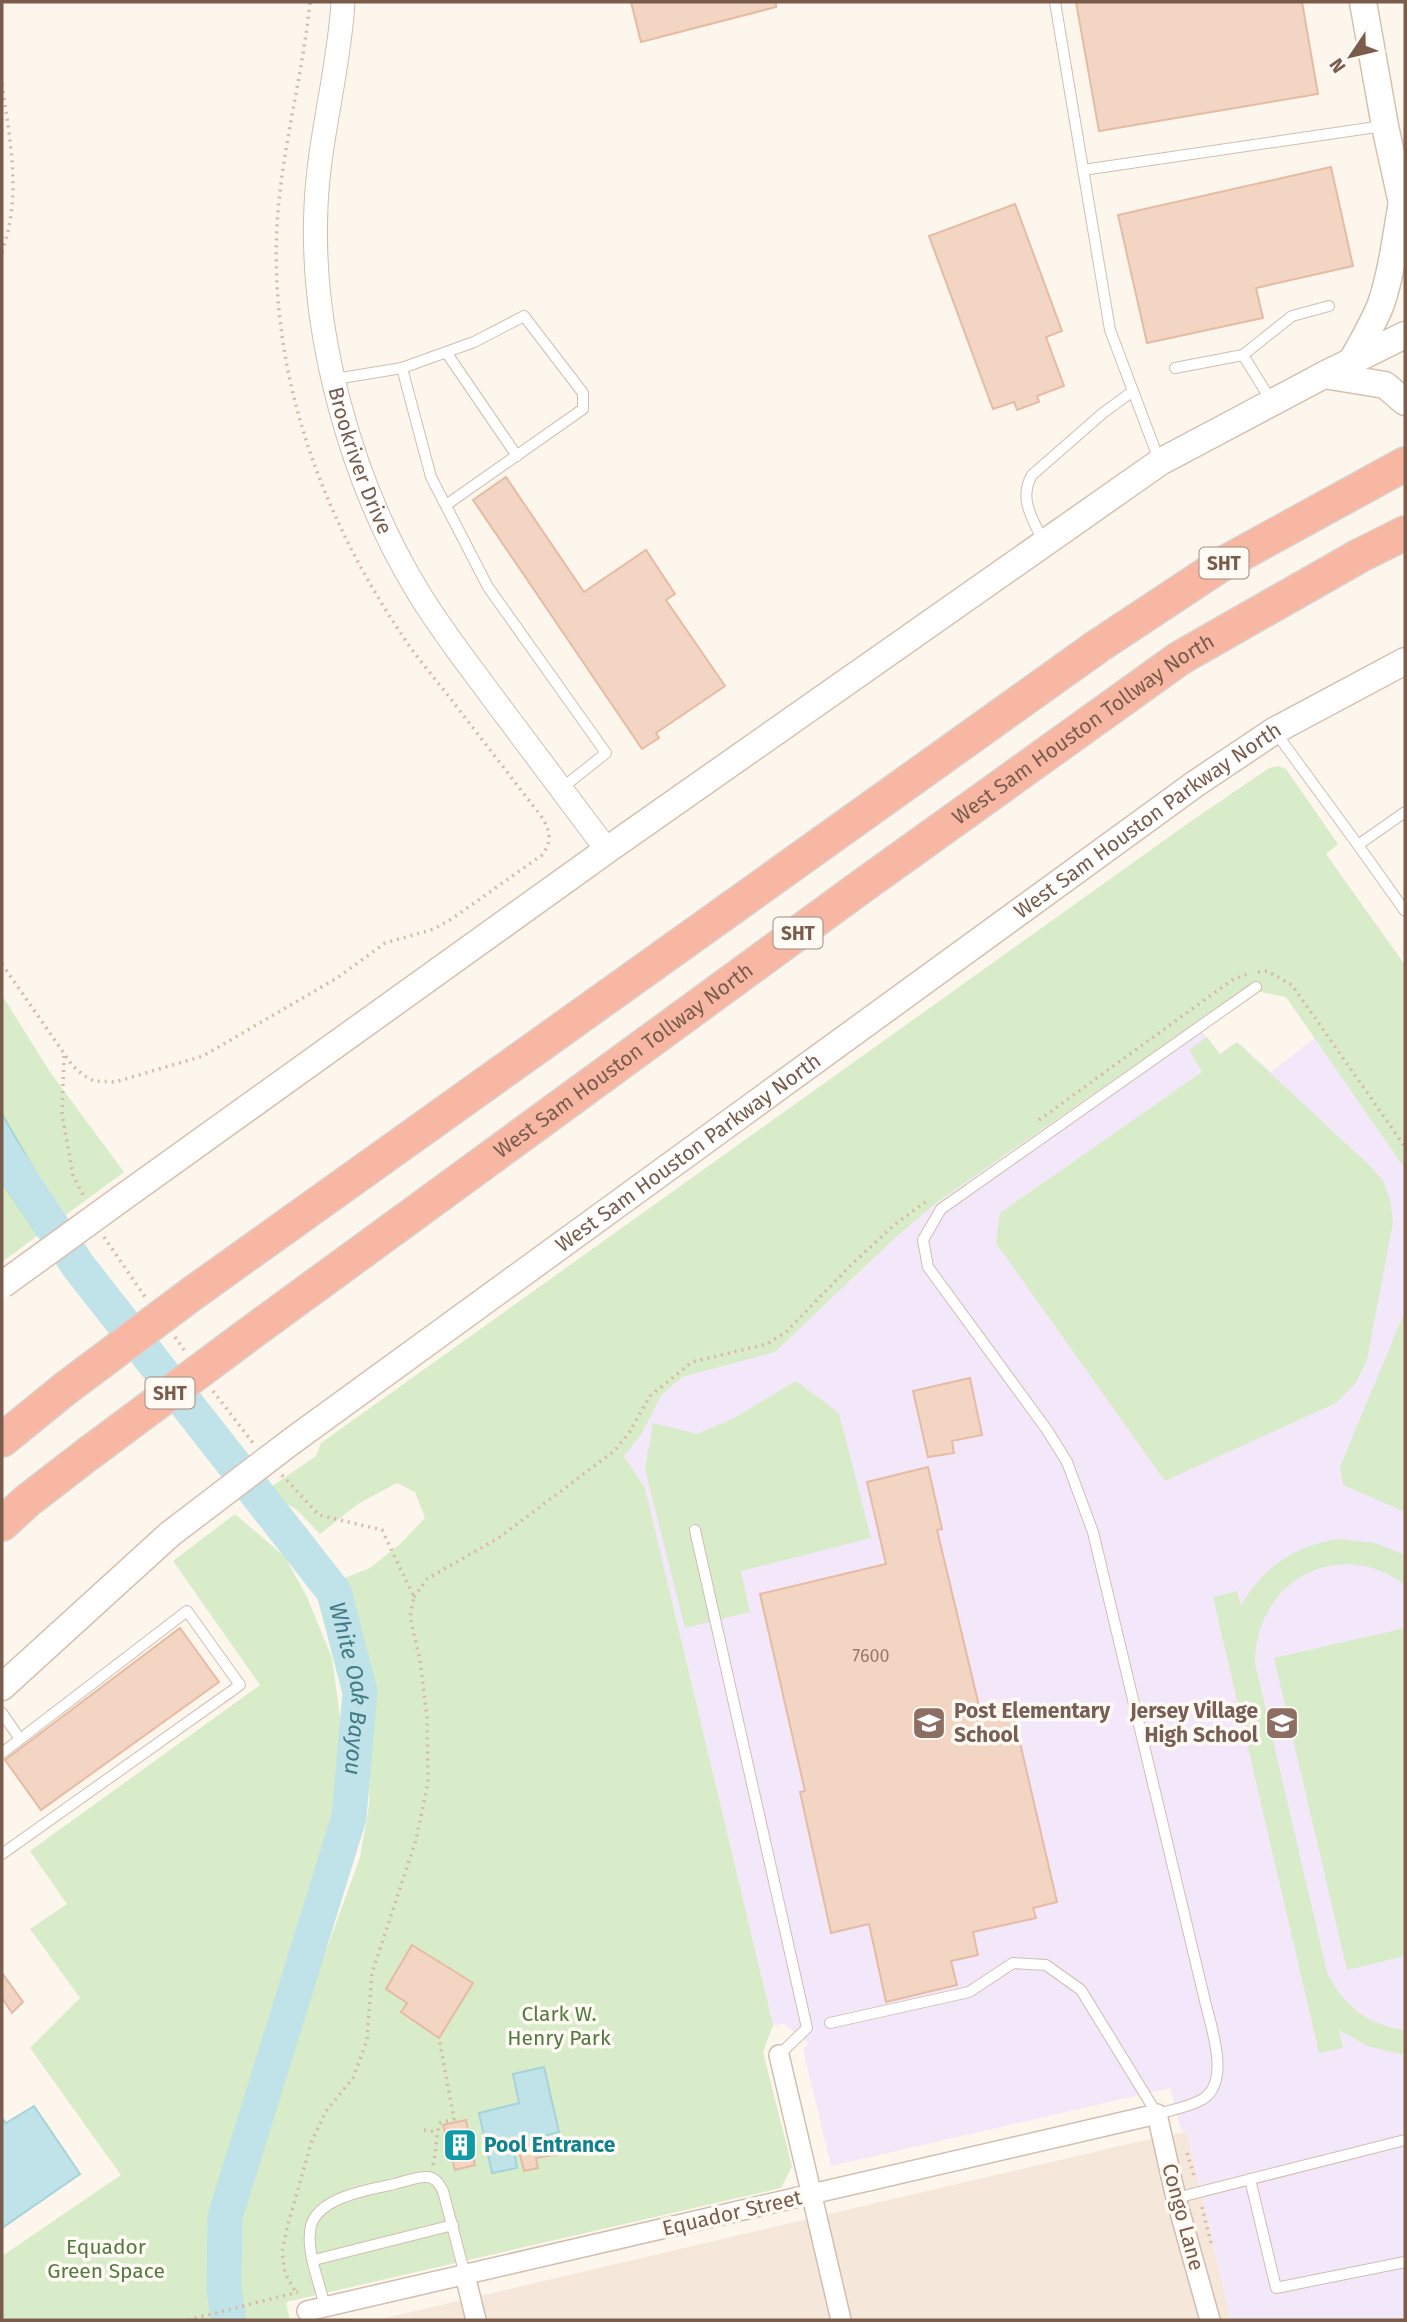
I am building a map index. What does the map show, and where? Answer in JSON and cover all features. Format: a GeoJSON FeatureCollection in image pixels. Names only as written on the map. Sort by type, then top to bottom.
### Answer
{"type":"FeatureCollection","features":[{"type":"Feature","properties":{"kind":"highway","name":"SHT"},"geometry":{"type":"LineString","coordinates":[[2,1440],[66,1388],[193,1293],[1098,646],[1219,566],[1405,464]]}},
{"type":"Feature","properties":{"kind":"highway","name":"West Sam Houston Tollway North"},"geometry":{"type":"LineString","coordinates":[[2,1524],[88,1454],[252,1332],[865,884],[1180,658],[1359,556],[1405,533]]}},
{"type":"Feature","properties":{"kind":"main road"},"geometry":{"type":"LineString","coordinates":[[1350,362],[1372,325],[1381,303],[1404,210],[1385,126],[1363,2]]}},
{"type":"Feature","properties":{"kind":"main road"},"geometry":{"type":"LineString","coordinates":[[2,1285],[607,850],[1160,462],[1405,335]]}},
{"type":"Feature","properties":{"kind":"main road"},"geometry":{"type":"LineString","coordinates":[[1324,375],[1385,384],[1405,402]]}},
{"type":"Feature","properties":{"kind":"main road","name":"West Sam Houston Parkway North"},"geometry":{"type":"LineString","coordinates":[[2,1687],[170,1534],[292,1441],[1174,799],[1274,730],[1405,661]]}},
{"type":"Feature","properties":{"kind":"street","name":"Brookriver Drive"},"geometry":{"type":"LineString","coordinates":[[343,2],[333,86],[322,142],[316,206],[318,275],[333,379],[363,483],[416,589],[454,645],[607,850]]}},
{"type":"Feature","properties":{"kind":"street"},"geometry":{"type":"LineString","coordinates":[[779,2055],[841,2320]]}},
{"type":"Feature","properties":{"kind":"street","name":"Equador Street"},"geometry":{"type":"LineString","coordinates":[[316,2309],[1157,2114]]}},
{"type":"Feature","properties":{"kind":"street","name":"Congo Lane"},"geometry":{"type":"LineString","coordinates":[[1157,2114],[1176,2198],[1210,2320]]}},
{"type":"Feature","properties":{"kind":"street"},"geometry":{"type":"LineString","coordinates":[[465,2275],[476,2320]]}},
{"type":"Feature","properties":{"kind":"lane"},"geometry":{"type":"LineString","coordinates":[[1055,2],[1110,330],[1160,462]]}},
{"type":"Feature","properties":{"kind":"lane"},"geometry":{"type":"LineString","coordinates":[[1083,170],[1385,126]]}},
{"type":"Feature","properties":{"kind":"lane"},"geometry":{"type":"LineString","coordinates":[[1175,368],[1243,355],[1292,316],[1329,306]]}},
{"type":"Feature","properties":{"kind":"lane"},"geometry":{"type":"LineString","coordinates":[[333,379],[402,368],[474,342],[524,316],[583,393],[583,409],[446,505]]}},
{"type":"Feature","properties":{"kind":"lane"},"geometry":{"type":"LineString","coordinates":[[446,352],[517,456]]}},
{"type":"Feature","properties":{"kind":"lane"},"geometry":{"type":"LineString","coordinates":[[1243,355],[1272,402]]}},
{"type":"Feature","properties":{"kind":"lane"},"geometry":{"type":"LineString","coordinates":[[402,368],[431,477],[488,587],[606,753],[561,789]]}},
{"type":"Feature","properties":{"kind":"lane"},"geometry":{"type":"LineString","coordinates":[[1044,543],[1027,501],[1026,486],[1032,475],[1103,412],[1133,391]]}},
{"type":"Feature","properties":{"kind":"lane"},"geometry":{"type":"LineString","coordinates":[[1274,730],[1405,911]]}},
{"type":"Feature","properties":{"kind":"lane"},"geometry":{"type":"LineString","coordinates":[[1359,845],[1405,812]]}},
{"type":"Feature","properties":{"kind":"lane"},"geometry":{"type":"LineString","coordinates":[[830,2022],[969,1992],[1013,1963],[1046,1965],[1081,1990],[1157,2114],[1191,2105],[1207,2097],[1217,2081],[1219,2063],[1093,1532],[1067,1462],[1047,1430],[928,1267],[923,1240],[941,1209],[1256,987]]}},
{"type":"Feature","properties":{"kind":"lane"},"geometry":{"type":"LineString","coordinates":[[695,1530],[807,2028],[779,2055]]}},
{"type":"Feature","properties":{"kind":"lane"},"geometry":{"type":"LineString","coordinates":[[2,1753],[187,1611],[240,1685],[2,1854]]}},
{"type":"Feature","properties":{"kind":"lane"},"geometry":{"type":"LineString","coordinates":[[2,1713],[20,1739]]}},
{"type":"Feature","properties":{"kind":"lane"},"geometry":{"type":"LineString","coordinates":[[1176,2198],[1405,2140]]}},
{"type":"Feature","properties":{"kind":"lane"},"geometry":{"type":"LineString","coordinates":[[316,2309],[311,2227],[315,2216],[322,2209],[349,2195],[428,2177],[438,2181],[453,2225],[465,2275]]}},
{"type":"Feature","properties":{"kind":"lane"},"geometry":{"type":"LineString","coordinates":[[1250,2179],[1276,2288],[1405,2262]]}},
{"type":"Feature","properties":{"kind":"lane"},"geometry":{"type":"LineString","coordinates":[[314,2260],[453,2225]]}},
{"type":"Feature","properties":{"kind":"path"},"geometry":{"type":"LineString","coordinates":[[2,964],[72,1065],[83,1076],[94,1081],[115,1082],[203,1056],[231,1041],[337,978],[385,943],[434,929],[453,918],[542,855],[548,847],[548,826],[403,638],[371,587],[326,498],[301,430],[292,394],[282,330],[277,271],[278,212],[310,2]]}},
{"type":"Feature","properties":{"kind":"path"},"geometry":{"type":"LineString","coordinates":[[2,84],[15,191],[9,232],[2,252]]}},
{"type":"Feature","properties":{"kind":"path"},"geometry":{"type":"LineString","coordinates":[[296,2293],[285,2273],[282,2252],[287,2228],[311,2143],[326,2111],[353,2078],[368,2040],[372,1973],[416,1840],[428,1782],[427,1717],[420,1660],[410,1617],[414,1597]]}},
{"type":"Feature","properties":{"kind":"path"},"geometry":{"type":"LineString","coordinates":[[428,2177],[438,2148],[435,2140],[440,2123],[454,2119],[439,2038]]}},
{"type":"Feature","properties":{"kind":"path"},"geometry":{"type":"LineString","coordinates":[[424,2130],[437,2132]]}},
{"type":"Feature","properties":{"kind":"path"},"geometry":{"type":"LineString","coordinates":[[188,2320],[283,2296]]}},
{"type":"Feature","properties":{"kind":"shaded area"},"geometry":{"type":"Polygon","coordinates":[[[1196,1024],[1220,1054],[1237,1042],[1271,1072],[1315,1038],[1405,1169],[1405,2320],[1231,2320],[1187,2133],[1181,2130],[1170,2088],[831,2166],[803,2050],[808,2043],[784,2024],[773,2025],[645,1488],[624,1456],[641,1435],[661,1396],[682,1377],[775,1352],[894,1239],[936,1203],[1196,1024]]]}},
{"type":"Feature","properties":{"kind":"shaded area"},"geometry":{"type":"Polygon","coordinates":[[[1187,2132],[1231,2320],[377,2320],[1137,2142],[1187,2132]]]}},
{"type":"Feature","properties":{"kind":"green space","name":"Clark W. Henry Park"},"geometry":{"type":"Polygon","coordinates":[[[1278,766],[1286,769],[1338,844],[1326,854],[1405,965],[1405,1169],[1286,997],[1245,989],[936,1203],[894,1239],[775,1352],[682,1377],[661,1396],[641,1435],[624,1456],[645,1488],[773,2025],[763,2052],[792,2166],[781,2188],[286,2302],[290,2320],[239,2320],[233,2276],[239,2216],[260,2134],[360,1857],[369,1806],[371,1735],[368,1684],[334,1582],[370,1568],[400,1544],[425,1518],[415,1492],[397,1483],[358,1504],[320,1534],[297,1510],[265,1491],[316,1456],[321,1443],[1187,824],[1269,768],[1278,766]]]}},
{"type":"Feature","properties":{"kind":"green space"},"geometry":{"type":"Polygon","coordinates":[[[2,995],[50,1072],[124,1172],[2,1262],[2,995]]]}},
{"type":"Feature","properties":{"kind":"green space"},"geometry":{"type":"Polygon","coordinates":[[[1207,1037],[1220,1054],[1237,1042],[1369,1165],[1382,1179],[1390,1199],[1393,1222],[1367,1360],[1356,1383],[1336,1403],[1165,1481],[996,1243],[1000,1213],[1202,1072],[1189,1050],[1207,1037]]]}},
{"type":"Feature","properties":{"kind":"green space"},"geometry":{"type":"Polygon","coordinates":[[[1405,1311],[1405,1512],[1343,1485],[1340,1467],[1405,1311]]]}},
{"type":"Feature","properties":{"kind":"green space"},"geometry":{"type":"Polygon","coordinates":[[[796,1381],[839,1413],[871,1538],[741,1571],[750,1612],[685,1628],[645,1469],[653,1423],[697,1434],[732,1419],[796,1381]]]}},
{"type":"Feature","properties":{"kind":"green space","name":"Equador Green Space"},"geometry":{"type":"Polygon","coordinates":[[[235,1514],[285,1557],[307,1597],[332,1658],[342,1731],[339,1815],[325,1884],[224,2175],[209,2236],[212,2320],[2,2320],[2,2256],[121,2175],[30,2048],[80,1998],[30,1929],[67,1904],[30,1851],[260,1685],[173,1561],[235,1514]]]}},
{"type":"Feature","properties":{"kind":"green space"},"geometry":{"type":"Polygon","coordinates":[[[1338,1539],[1375,1543],[1405,1555],[1405,1585],[1379,1571],[1353,1565],[1328,1566],[1305,1574],[1285,1589],[1269,1609],[1259,1634],[1255,1663],[1327,1972],[1341,1995],[1358,2012],[1379,2024],[1405,2030],[1405,2055],[1367,2046],[1339,2030],[1343,2048],[1319,2053],[1213,1597],[1237,1591],[1241,1606],[1259,1580],[1281,1560],[1307,1547],[1338,1539]]]}},
{"type":"Feature","properties":{"kind":"green space"},"geometry":{"type":"Polygon","coordinates":[[[1405,1628],[1405,1956],[1347,1970],[1274,1658],[1405,1628]]]}},
{"type":"Feature","properties":{"kind":"water"},"geometry":{"type":"Polygon","coordinates":[[[2,1114],[62,1218],[38,1235],[2,1182],[2,1114]]]}},
{"type":"Feature","properties":{"kind":"water"},"geometry":{"type":"Polygon","coordinates":[[[544,2067],[559,2132],[513,2144],[517,2168],[492,2173],[479,2113],[519,2103],[513,2074],[544,2067]]]}},
{"type":"Feature","properties":{"kind":"water"},"geometry":{"type":"Polygon","coordinates":[[[34,2106],[80,2174],[2,2228],[2,2118],[6,2123],[34,2106]]]}},
{"type":"Feature","properties":{"kind":"building"},"geometry":{"type":"Polygon","coordinates":[[[631,2],[776,2],[776,7],[641,42],[631,2]]]}},
{"type":"Feature","properties":{"kind":"building"},"geometry":{"type":"Polygon","coordinates":[[[1076,2],[1302,2],[1318,94],[1099,131],[1076,2]]]}},
{"type":"Feature","properties":{"kind":"building"},"geometry":{"type":"Polygon","coordinates":[[[1331,167],[1353,266],[1256,288],[1263,318],[1147,343],[1118,215],[1331,167]]]}},
{"type":"Feature","properties":{"kind":"building"},"geometry":{"type":"Polygon","coordinates":[[[1015,204],[1062,331],[1046,337],[1064,386],[1037,396],[1039,402],[1017,410],[1014,402],[993,409],[929,236],[1015,204]]]}},
{"type":"Feature","properties":{"kind":"building"},"geometry":{"type":"Polygon","coordinates":[[[506,477],[584,592],[646,550],[675,594],[666,600],[725,686],[656,733],[659,738],[642,749],[473,500],[506,477]]]}},
{"type":"Feature","properties":{"kind":"building"},"geometry":{"type":"Polygon","coordinates":[[[970,1378],[982,1435],[952,1441],[954,1453],[928,1457],[913,1391],[970,1378]]]}},
{"type":"Feature","properties":{"kind":"building","name":"Post Elementary School"},"geometry":{"type":"Polygon","coordinates":[[[928,1467],[942,1529],[937,1530],[980,1710],[1011,1704],[1057,1902],[1033,1908],[1036,1918],[973,1932],[978,1955],[951,1961],[957,1985],[886,2002],[869,1924],[831,1933],[800,1792],[805,1791],[760,1594],[886,1564],[867,1482],[928,1467]]]}},
{"type":"Feature","properties":{"kind":"building"},"geometry":{"type":"Polygon","coordinates":[[[180,1628],[219,1682],[41,1810],[5,1760],[180,1628]]]}},
{"type":"Feature","properties":{"kind":"building"},"geometry":{"type":"Polygon","coordinates":[[[412,1945],[473,1983],[439,2038],[401,2012],[407,2003],[386,1989],[412,1945]]]}},
{"type":"Feature","properties":{"kind":"building"},"geometry":{"type":"Polygon","coordinates":[[[2,1973],[23,2002],[12,2013],[2,1998],[2,1973]]]}},
{"type":"Feature","properties":{"kind":"building","name":"Pool Entrance"},"geometry":{"type":"Polygon","coordinates":[[[466,2120],[475,2165],[455,2170],[443,2125],[466,2120]]]}},
{"type":"Feature","properties":{"kind":"building"},"geometry":{"type":"Polygon","coordinates":[[[562,2136],[565,2153],[536,2158],[538,2168],[524,2171],[518,2147],[562,2136]]]}},
{"type":"Feature","properties":{"kind":"waterway","name":"White Oak Bayou"},"geometry":{"type":"LineString","coordinates":[[2,1151],[79,1267],[334,1592],[360,1692],[349,1817],[225,2217],[224,2290],[229,2320]]}},
{"type":"Feature","properties":{"kind":"place","name":"Post Elementary School"},"geometry":{"type":"Point","coordinates":[929,1723]}},
{"type":"Feature","properties":{"kind":"place","name":"Jersey Village High School"},"geometry":{"type":"Point","coordinates":[1282,1723]}},
{"type":"Feature","properties":{"kind":"place","name":"Pool Entrance"},"geometry":{"type":"Point","coordinates":[460,2145]}}]}
